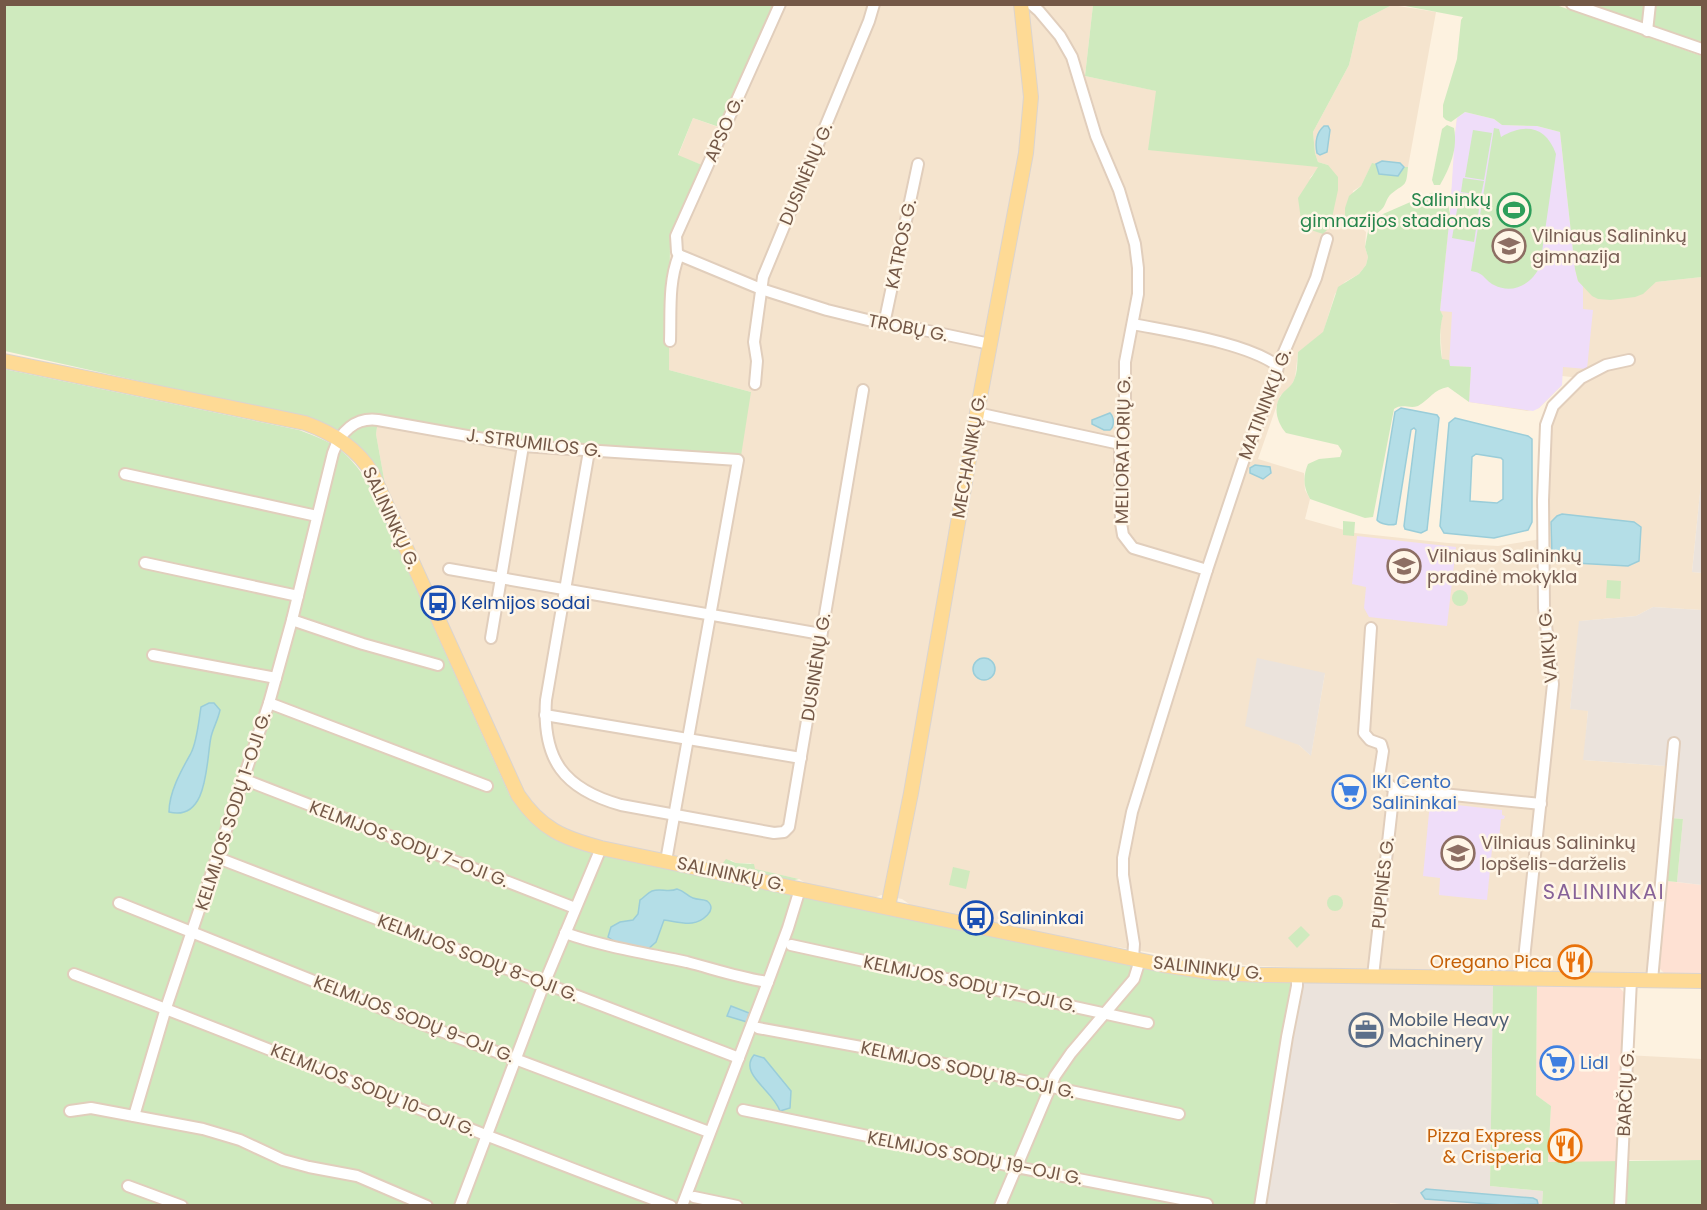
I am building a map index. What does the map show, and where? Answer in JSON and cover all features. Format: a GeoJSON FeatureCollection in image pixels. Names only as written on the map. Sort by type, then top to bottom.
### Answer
{"type":"FeatureCollection","features":[{"type":"Feature","properties":{"kind":"main road","name":"MECHANIKŲ G."},"geometry":{"type":"LineString","coordinates":[[888,907],[911,793],[977,413],[1029,133],[1030,97],[1022,4]]}},
{"type":"Feature","properties":{"kind":"main road","name":"SALININKŲ G."},"geometry":{"type":"LineString","coordinates":[[4,361],[305,423],[328,432],[356,451],[372,473],[518,795],[535,817],[555,832],[601,848],[1136,959],[1209,972],[1297,976],[1702,981]]}},
{"type":"Feature","properties":{"kind":"street","name":"APSO G."},"geometry":{"type":"LineString","coordinates":[[670,341],[672,285],[679,255],[675,248],[676,236],[780,4]]}},
{"type":"Feature","properties":{"kind":"street","name":"DUSINĖNŲ G."},"geometry":{"type":"LineString","coordinates":[[755,384],[757,361],[754,342],[763,278],[874,4]]}},
{"type":"Feature","properties":{"kind":"street","name":"MELIORATORIŲ G."},"geometry":{"type":"LineString","coordinates":[[1030,4],[1060,36],[1072,57],[1096,136],[1119,190],[1135,244],[1138,294],[1125,362],[1125,416],[1120,444],[1123,535],[1133,548],[1207,570]]}},
{"type":"Feature","properties":{"kind":"street"},"geometry":{"type":"LineString","coordinates":[[1647,31],[1650,4]]}},
{"type":"Feature","properties":{"kind":"street"},"geometry":{"type":"LineString","coordinates":[[1578,6],[1702,49]]}},
{"type":"Feature","properties":{"kind":"street","name":"KATROS G."},"geometry":{"type":"LineString","coordinates":[[884,324],[918,164]]}},
{"type":"Feature","properties":{"kind":"street","name":"MATININKŲ G."},"geometry":{"type":"LineString","coordinates":[[1207,570],[1243,462],[1276,377],[1278,366],[1316,278],[1327,239]]}},
{"type":"Feature","properties":{"kind":"street"},"geometry":{"type":"LineString","coordinates":[[679,255],[761,289]]}},
{"type":"Feature","properties":{"kind":"street","name":"TROBŲ G."},"geometry":{"type":"LineString","coordinates":[[761,289],[827,310],[884,324],[990,344]]}},
{"type":"Feature","properties":{"kind":"street"},"geometry":{"type":"LineString","coordinates":[[1133,324],[1259,354],[1278,366]]}},
{"type":"Feature","properties":{"kind":"street","name":"VAIKŲ G."},"geometry":{"type":"LineString","coordinates":[[1522,978],[1553,684],[1544,608],[1543,500],[1546,425],[1553,406],[1581,378],[1606,365],[1629,360]]}},
{"type":"Feature","properties":{"kind":"street","name":"DUSINĖNŲ G."},"geometry":{"type":"LineString","coordinates":[[589,451],[545,715],[546,734],[553,757],[572,782],[605,801],[774,833],[784,832],[789,827],[863,390]]}},
{"type":"Feature","properties":{"kind":"street"},"geometry":{"type":"LineString","coordinates":[[977,413],[1120,444]]}},
{"type":"Feature","properties":{"kind":"street","name":"J. STRUMILOS G."},"geometry":{"type":"LineString","coordinates":[[340,439],[356,422],[369,419],[523,446],[738,459],[710,615]]}},
{"type":"Feature","properties":{"kind":"street","name":"KELMIJOS SODŲ 1-OJI G."},"geometry":{"type":"LineString","coordinates":[[134,1116],[166,1008],[194,931],[269,703],[333,453],[340,439]]}},
{"type":"Feature","properties":{"kind":"street"},"geometry":{"type":"LineString","coordinates":[[491,638],[523,446]]}},
{"type":"Feature","properties":{"kind":"street"},"geometry":{"type":"LineString","coordinates":[[125,474],[317,516]]}},
{"type":"Feature","properties":{"kind":"street"},"geometry":{"type":"LineString","coordinates":[[145,563],[298,596]]}},
{"type":"Feature","properties":{"kind":"street"},"geometry":{"type":"LineString","coordinates":[[449,569],[821,634]]}},
{"type":"Feature","properties":{"kind":"street"},"geometry":{"type":"LineString","coordinates":[[1000,1206],[1050,1088],[1066,1059],[1134,979],[1136,959],[1123,875],[1123,858],[1132,812],[1207,570]]}},
{"type":"Feature","properties":{"kind":"street"},"geometry":{"type":"LineString","coordinates":[[666,861],[710,615]]}},
{"type":"Feature","properties":{"kind":"street"},"geometry":{"type":"LineString","coordinates":[[292,620],[363,644],[438,665]]}},
{"type":"Feature","properties":{"kind":"street"},"geometry":{"type":"LineString","coordinates":[[1371,628],[1364,734],[1370,740],[1380,744],[1383,751],[1379,777],[1394,789],[1541,804]]}},
{"type":"Feature","properties":{"kind":"street"},"geometry":{"type":"LineString","coordinates":[[153,655],[276,678]]}},
{"type":"Feature","properties":{"kind":"street"},"geometry":{"type":"LineString","coordinates":[[269,703],[487,786]]}},
{"type":"Feature","properties":{"kind":"street"},"geometry":{"type":"LineString","coordinates":[[545,715],[801,758]]}},
{"type":"Feature","properties":{"kind":"street"},"geometry":{"type":"LineString","coordinates":[[1652,980],[1674,743]]}},
{"type":"Feature","properties":{"kind":"street","name":"KELMIJOS SODŲ 7-OJI G."},"geometry":{"type":"LineString","coordinates":[[243,779],[576,908]]}},
{"type":"Feature","properties":{"kind":"street","name":"PUPINĖS G."},"geometry":{"type":"LineString","coordinates":[[1373,976],[1394,789]]}},
{"type":"Feature","properties":{"kind":"street"},"geometry":{"type":"LineString","coordinates":[[460,1206],[544,984],[601,848]]}},
{"type":"Feature","properties":{"kind":"street","name":"KELMIJOS SODŲ 8-OJI G."},"geometry":{"type":"LineString","coordinates":[[218,858],[739,1058]]}},
{"type":"Feature","properties":{"kind":"street"},"geometry":{"type":"LineString","coordinates":[[682,1206],[768,982],[800,889]]}},
{"type":"Feature","properties":{"kind":"street","name":"KELMIJOS SODŲ 9-OJI G."},"geometry":{"type":"LineString","coordinates":[[119,903],[194,931],[401,1016],[709,1132]]}},
{"type":"Feature","properties":{"kind":"street"},"geometry":{"type":"LineString","coordinates":[[565,933],[618,949],[768,982]]}},
{"type":"Feature","properties":{"kind":"street","name":"KELMIJOS SODŲ 17-OJI G."},"geometry":{"type":"LineString","coordinates":[[791,945],[1148,1023]]}},
{"type":"Feature","properties":{"kind":"street","name":"KELMIJOS SODŲ 10-OJI G."},"geometry":{"type":"LineString","coordinates":[[74,974],[671,1206]]}},
{"type":"Feature","properties":{"kind":"street"},"geometry":{"type":"LineString","coordinates":[[1260,1206],[1297,976]]}},
{"type":"Feature","properties":{"kind":"street","name":"BARČIŲ G."},"geometry":{"type":"LineString","coordinates":[[1620,1206],[1631,980]]}},
{"type":"Feature","properties":{"kind":"street","name":"KELMIJOS SODŲ 18-OJI G."},"geometry":{"type":"LineString","coordinates":[[758,1028],[883,1051],[1179,1114]]}},
{"type":"Feature","properties":{"kind":"street"},"geometry":{"type":"LineString","coordinates":[[70,1111],[91,1108],[203,1130],[240,1140],[283,1160],[357,1176],[427,1206]]}},
{"type":"Feature","properties":{"kind":"street","name":"KELMIJOS SODŲ 19-OJI G."},"geometry":{"type":"LineString","coordinates":[[743,1110],[1207,1204]]}},
{"type":"Feature","properties":{"kind":"street"},"geometry":{"type":"LineString","coordinates":[[128,1186],[182,1206]]}},
{"type":"Feature","properties":{"kind":"street"},"geometry":{"type":"LineString","coordinates":[[694,1197],[737,1206]]}},
{"type":"Feature","properties":{"kind":"shaded area"},"geometry":{"type":"Polygon","coordinates":[[[775,5],[1093,5],[1085,76],[1157,91],[1319,167],[1309,179],[1328,165],[1318,162],[1313,132],[1349,65],[1359,22],[1392,5],[1436,12],[1408,167],[1379,174],[1372,164],[1361,186],[1353,191],[1349,223],[1357,223],[1366,232],[1365,247],[1368,257],[1366,265],[1359,274],[1345,282],[1335,294],[1323,333],[1298,352],[1295,378],[1291,386],[1280,396],[1258,459],[1304,473],[1305,490],[1310,499],[1305,519],[1355,533],[1498,546],[1547,538],[1549,430],[1555,410],[1581,378],[1562,376],[1562,385],[1539,408],[1527,411],[1469,402],[1471,367],[1449,366],[1442,359],[1440,325],[1443,316],[1440,311],[1457,118],[1611,300],[1656,282],[1702,277],[1702,473],[1692,572],[1702,573],[1702,610],[1653,607],[1636,616],[1580,621],[1570,709],[1588,710],[1584,760],[1665,766],[1648,970],[1639,976],[1255,966],[1190,959],[1044,935],[912,906],[902,899],[881,895],[872,899],[811,886],[799,879],[754,869],[751,863],[736,863],[731,860],[725,867],[678,859],[572,835],[538,812],[517,785],[386,490],[376,434],[379,413],[522,439],[576,446],[751,392],[669,370],[670,242],[702,165],[678,156],[693,118],[718,127],[775,5]],[[1325,673],[1299,745],[1311,755],[1325,673]]]}},
{"type":"Feature","properties":{"kind":"shaded area","name":"Vilniaus Salininkų gimnazija"},"geometry":{"type":"Polygon","coordinates":[[[1465,112],[1494,119],[1502,125],[1537,126],[1560,132],[1575,269],[1578,281],[1583,286],[1583,309],[1593,310],[1587,369],[1563,367],[1562,385],[1533,411],[1469,402],[1471,367],[1449,366],[1452,312],[1440,311],[1450,214],[1455,133],[1457,118],[1465,112]]]}},
{"type":"Feature","properties":{"kind":"shaded area"},"geometry":{"type":"Polygon","coordinates":[[[1702,473],[1702,573],[1692,572],[1702,473]]]}},
{"type":"Feature","properties":{"kind":"shaded area","name":"Vilniaus Salininkų pradinė mokykla"},"geometry":{"type":"Polygon","coordinates":[[[1357,536],[1456,547],[1447,626],[1369,617],[1364,608],[1366,587],[1352,584],[1357,536]]]}},
{"type":"Feature","properties":{"kind":"shaded area"},"geometry":{"type":"Polygon","coordinates":[[[1653,607],[1702,610],[1702,885],[1677,882],[1683,819],[1660,817],[1665,766],[1583,760],[1588,711],[1570,709],[1579,621],[1636,616],[1653,607]]]}},
{"type":"Feature","properties":{"kind":"shaded area"},"geometry":{"type":"Polygon","coordinates":[[[1257,658],[1325,673],[1311,756],[1299,745],[1245,726],[1257,658]]]}},
{"type":"Feature","properties":{"kind":"shaded area","name":"Vilniaus Salininkų lopšelis-darželis"},"geometry":{"type":"Polygon","coordinates":[[[1430,802],[1502,810],[1502,815],[1505,816],[1501,819],[1498,850],[1492,849],[1487,900],[1439,895],[1440,878],[1423,876],[1430,802]]]}},
{"type":"Feature","properties":{"kind":"shaded area"},"geometry":{"type":"Polygon","coordinates":[[[1666,881],[1702,885],[1702,975],[1665,974],[1660,969],[1666,881]]]}},
{"type":"Feature","properties":{"kind":"shaded area"},"geometry":{"type":"Polygon","coordinates":[[[1292,982],[1493,983],[1490,1186],[1543,1191],[1542,1205],[1423,1206],[1390,1203],[1390,1206],[1257,1206],[1292,982]]]}},
{"type":"Feature","properties":{"kind":"shaded area"},"geometry":{"type":"Polygon","coordinates":[[[1537,985],[1619,987],[1626,995],[1618,1162],[1548,1162],[1551,1106],[1536,1095],[1537,985]]]}},
{"type":"Feature","properties":{"kind":"shaded area"},"geometry":{"type":"Polygon","coordinates":[[[1625,1055],[1702,1059],[1702,1160],[1627,1160],[1625,1055]]]}},
{"type":"Feature","properties":{"kind":"green space"},"geometry":{"type":"Polygon","coordinates":[[[5,5],[775,5],[719,127],[693,118],[678,155],[702,165],[670,242],[669,370],[751,392],[741,456],[576,446],[379,414],[376,434],[386,490],[372,462],[295,416],[5,351],[5,5]]]}},
{"type":"Feature","properties":{"kind":"green space"},"geometry":{"type":"Polygon","coordinates":[[[1093,5],[1392,5],[1359,22],[1349,65],[1313,132],[1318,162],[1328,165],[1338,177],[1338,190],[1330,227],[1323,234],[1302,227],[1298,198],[1318,167],[1148,150],[1156,91],[1085,76],[1093,5]]]}},
{"type":"Feature","properties":{"kind":"green space"},"geometry":{"type":"Polygon","coordinates":[[[1400,5],[1556,5],[1702,56],[1702,277],[1656,282],[1643,294],[1635,297],[1611,300],[1592,296],[1578,281],[1575,269],[1560,132],[1537,126],[1502,125],[1494,119],[1465,112],[1451,122],[1446,120],[1443,117],[1443,105],[1457,59],[1463,17],[1400,5]]]}},
{"type":"Feature","properties":{"kind":"green space"},"geometry":{"type":"Polygon","coordinates":[[[1588,5],[1702,5],[1702,44],[1588,5]]]}},
{"type":"Feature","properties":{"kind":"green space"},"geometry":{"type":"Polygon","coordinates":[[[1447,125],[1454,128],[1454,151],[1440,185],[1434,185],[1432,180],[1442,129],[1447,125]]]}},
{"type":"Feature","properties":{"kind":"green space","name":"Salininkų gimnazijos stadionas"},"geometry":{"type":"Polygon","coordinates":[[[1494,128],[1499,129],[1501,137],[1518,130],[1534,130],[1547,138],[1556,154],[1540,266],[1527,283],[1508,289],[1494,285],[1479,273],[1471,271],[1494,128]]]}},
{"type":"Feature","properties":{"kind":"green space"},"geometry":{"type":"Polygon","coordinates":[[[1473,130],[1492,133],[1484,180],[1465,177],[1473,130]]]}},
{"type":"Feature","properties":{"kind":"green space"},"geometry":{"type":"Polygon","coordinates":[[[1372,163],[1376,164],[1379,174],[1398,176],[1404,167],[1408,167],[1406,182],[1389,196],[1378,213],[1362,221],[1349,223],[1345,217],[1345,208],[1349,196],[1361,186],[1372,163]]]}},
{"type":"Feature","properties":{"kind":"green space"},"geometry":{"type":"Polygon","coordinates":[[[1463,178],[1484,181],[1481,195],[1461,192],[1463,178]]]}},
{"type":"Feature","properties":{"kind":"green space"},"geometry":{"type":"Polygon","coordinates":[[[1437,192],[1447,199],[1450,214],[1440,310],[1443,316],[1440,332],[1441,354],[1442,359],[1449,360],[1450,366],[1471,367],[1469,402],[1448,387],[1435,392],[1418,406],[1400,406],[1394,409],[1373,517],[1365,518],[1310,499],[1304,482],[1308,464],[1319,459],[1340,457],[1342,451],[1338,445],[1286,433],[1278,419],[1277,404],[1295,377],[1298,352],[1323,332],[1338,287],[1359,274],[1366,265],[1368,257],[1365,247],[1369,226],[1383,214],[1437,192]]]}},
{"type":"Feature","properties":{"kind":"green space"},"geometry":{"type":"Polygon","coordinates":[[[1460,193],[1481,196],[1474,242],[1452,238],[1460,193]]]}},
{"type":"Feature","properties":{"kind":"green space"},"geometry":{"type":"Polygon","coordinates":[[[4,369],[299,430],[339,449],[368,482],[510,796],[528,818],[556,836],[593,851],[1192,977],[1292,982],[1257,1205],[5,1205],[4,369]]]}},
{"type":"Feature","properties":{"kind":"green space"},"geometry":{"type":"Polygon","coordinates":[[[1343,521],[1355,522],[1354,536],[1343,535],[1343,521]]]}},
{"type":"Feature","properties":{"kind":"green space"},"geometry":{"type":"Polygon","coordinates":[[[1607,580],[1621,581],[1620,599],[1606,598],[1607,580]]]}},
{"type":"Feature","properties":{"kind":"green space"},"geometry":{"type":"Polygon","coordinates":[[[1460,590],[1466,592],[1468,598],[1466,604],[1460,606],[1454,604],[1452,598],[1454,592],[1460,590]]]}},
{"type":"Feature","properties":{"kind":"green space"},"geometry":{"type":"Polygon","coordinates":[[[1671,818],[1683,819],[1677,882],[1666,881],[1671,818]]]}},
{"type":"Feature","properties":{"kind":"green space"},"geometry":{"type":"Polygon","coordinates":[[[726,859],[736,863],[754,864],[755,869],[799,879],[791,881],[725,867],[723,863],[726,859]]]}},
{"type":"Feature","properties":{"kind":"green space"},"geometry":{"type":"Polygon","coordinates":[[[953,867],[970,871],[966,889],[949,885],[953,867]]]}},
{"type":"Feature","properties":{"kind":"green space"},"geometry":{"type":"Polygon","coordinates":[[[1335,895],[1341,897],[1343,903],[1341,909],[1335,911],[1329,909],[1327,903],[1329,897],[1335,895]]]}},
{"type":"Feature","properties":{"kind":"green space"},"geometry":{"type":"Polygon","coordinates":[[[1301,926],[1310,935],[1297,948],[1288,938],[1301,926]]]}},
{"type":"Feature","properties":{"kind":"green space"},"geometry":{"type":"Polygon","coordinates":[[[1493,983],[1537,985],[1536,1095],[1551,1106],[1548,1162],[1702,1160],[1702,1205],[1542,1205],[1543,1191],[1490,1186],[1493,983]]]}},
{"type":"Feature","properties":{"kind":"water"},"geometry":{"type":"Polygon","coordinates":[[[1324,126],[1328,126],[1330,130],[1327,152],[1320,155],[1317,153],[1316,142],[1324,126]]]}},
{"type":"Feature","properties":{"kind":"water"},"geometry":{"type":"Polygon","coordinates":[[[1382,161],[1400,163],[1404,167],[1398,176],[1379,174],[1376,164],[1382,161]]]}},
{"type":"Feature","properties":{"kind":"water"},"geometry":{"type":"Polygon","coordinates":[[[1401,408],[1437,415],[1439,418],[1427,530],[1421,533],[1405,529],[1404,526],[1416,430],[1414,428],[1411,430],[1396,524],[1381,523],[1377,520],[1395,412],[1401,408]]]}},
{"type":"Feature","properties":{"kind":"water"},"geometry":{"type":"Polygon","coordinates":[[[1110,413],[1113,426],[1110,430],[1104,430],[1092,424],[1092,420],[1110,413]]]}},
{"type":"Feature","properties":{"kind":"water"},"geometry":{"type":"Polygon","coordinates":[[[1455,418],[1528,436],[1532,439],[1532,522],[1528,530],[1494,538],[1444,533],[1440,526],[1449,423],[1455,418]],[[1476,454],[1472,457],[1470,501],[1497,503],[1503,499],[1503,460],[1476,454]]]}},
{"type":"Feature","properties":{"kind":"water"},"geometry":{"type":"Polygon","coordinates":[[[1255,465],[1270,467],[1271,473],[1263,479],[1250,473],[1250,468],[1255,465]]]}},
{"type":"Feature","properties":{"kind":"water"},"geometry":{"type":"Polygon","coordinates":[[[1562,514],[1634,522],[1641,527],[1639,561],[1628,566],[1557,562],[1552,555],[1551,522],[1562,514]]]}},
{"type":"Feature","properties":{"kind":"water"},"geometry":{"type":"Polygon","coordinates":[[[984,658],[994,665],[995,669],[988,679],[984,680],[974,673],[973,669],[980,659],[984,658]]]}},
{"type":"Feature","properties":{"kind":"water"},"geometry":{"type":"Polygon","coordinates":[[[214,703],[220,710],[211,737],[206,773],[199,799],[192,808],[182,813],[169,812],[173,789],[195,743],[201,707],[214,703]]]}},
{"type":"Feature","properties":{"kind":"water"},"geometry":{"type":"Polygon","coordinates":[[[677,889],[693,898],[707,901],[710,904],[710,912],[692,923],[664,920],[656,942],[647,950],[627,946],[608,937],[611,927],[620,922],[633,920],[638,914],[640,900],[649,893],[655,890],[677,889]]]}},
{"type":"Feature","properties":{"kind":"water"},"geometry":{"type":"Polygon","coordinates":[[[731,1006],[749,1013],[747,1022],[727,1016],[731,1006]]]}},
{"type":"Feature","properties":{"kind":"water"},"geometry":{"type":"Polygon","coordinates":[[[754,1055],[764,1058],[791,1091],[790,1108],[780,1111],[753,1076],[750,1062],[754,1055]]]}},
{"type":"Feature","properties":{"kind":"water"},"geometry":{"type":"Polygon","coordinates":[[[1426,1189],[1533,1198],[1538,1204],[1503,1205],[1425,1199],[1421,1193],[1426,1189]]]}},
{"type":"Feature","properties":{"kind":"place","name":"Salininkų gimnazijos stadionas"},"geometry":{"type":"Point","coordinates":[1514,210]}},
{"type":"Feature","properties":{"kind":"place","name":"Vilniaus Salininkų gimnazija"},"geometry":{"type":"Point","coordinates":[1509,246]}},
{"type":"Feature","properties":{"kind":"place","name":"Vilniaus Salininkų pradinė mokykla"},"geometry":{"type":"Point","coordinates":[1404,566]}},
{"type":"Feature","properties":{"kind":"place","name":"Kelmijos sodai"},"geometry":{"type":"Point","coordinates":[438,603]}},
{"type":"Feature","properties":{"kind":"place","name":"IKI Cento Salininkai"},"geometry":{"type":"Point","coordinates":[1349,792]}},
{"type":"Feature","properties":{"kind":"place","name":"Vilniaus Salininkų lopšelis-darželis"},"geometry":{"type":"Point","coordinates":[1458,853]}},
{"type":"Feature","properties":{"kind":"place","name":"Salininkai"},"geometry":{"type":"Point","coordinates":[976,918]}},
{"type":"Feature","properties":{"kind":"place","name":"Oregano Pica"},"geometry":{"type":"Point","coordinates":[1575,962]}},
{"type":"Feature","properties":{"kind":"place","name":"Mobile Heavy Machinery"},"geometry":{"type":"Point","coordinates":[1366,1030]}},
{"type":"Feature","properties":{"kind":"place","name":"Lidl"},"geometry":{"type":"Point","coordinates":[1557,1063]}},
{"type":"Feature","properties":{"kind":"place","name":"Pizza Express & Crisperia"},"geometry":{"type":"Point","coordinates":[1565,1146]}},
{"type":"Feature","properties":{"kind":"district","name":"SALININKAI"},"geometry":{"type":"Point","coordinates":[1604,892]}}]}
